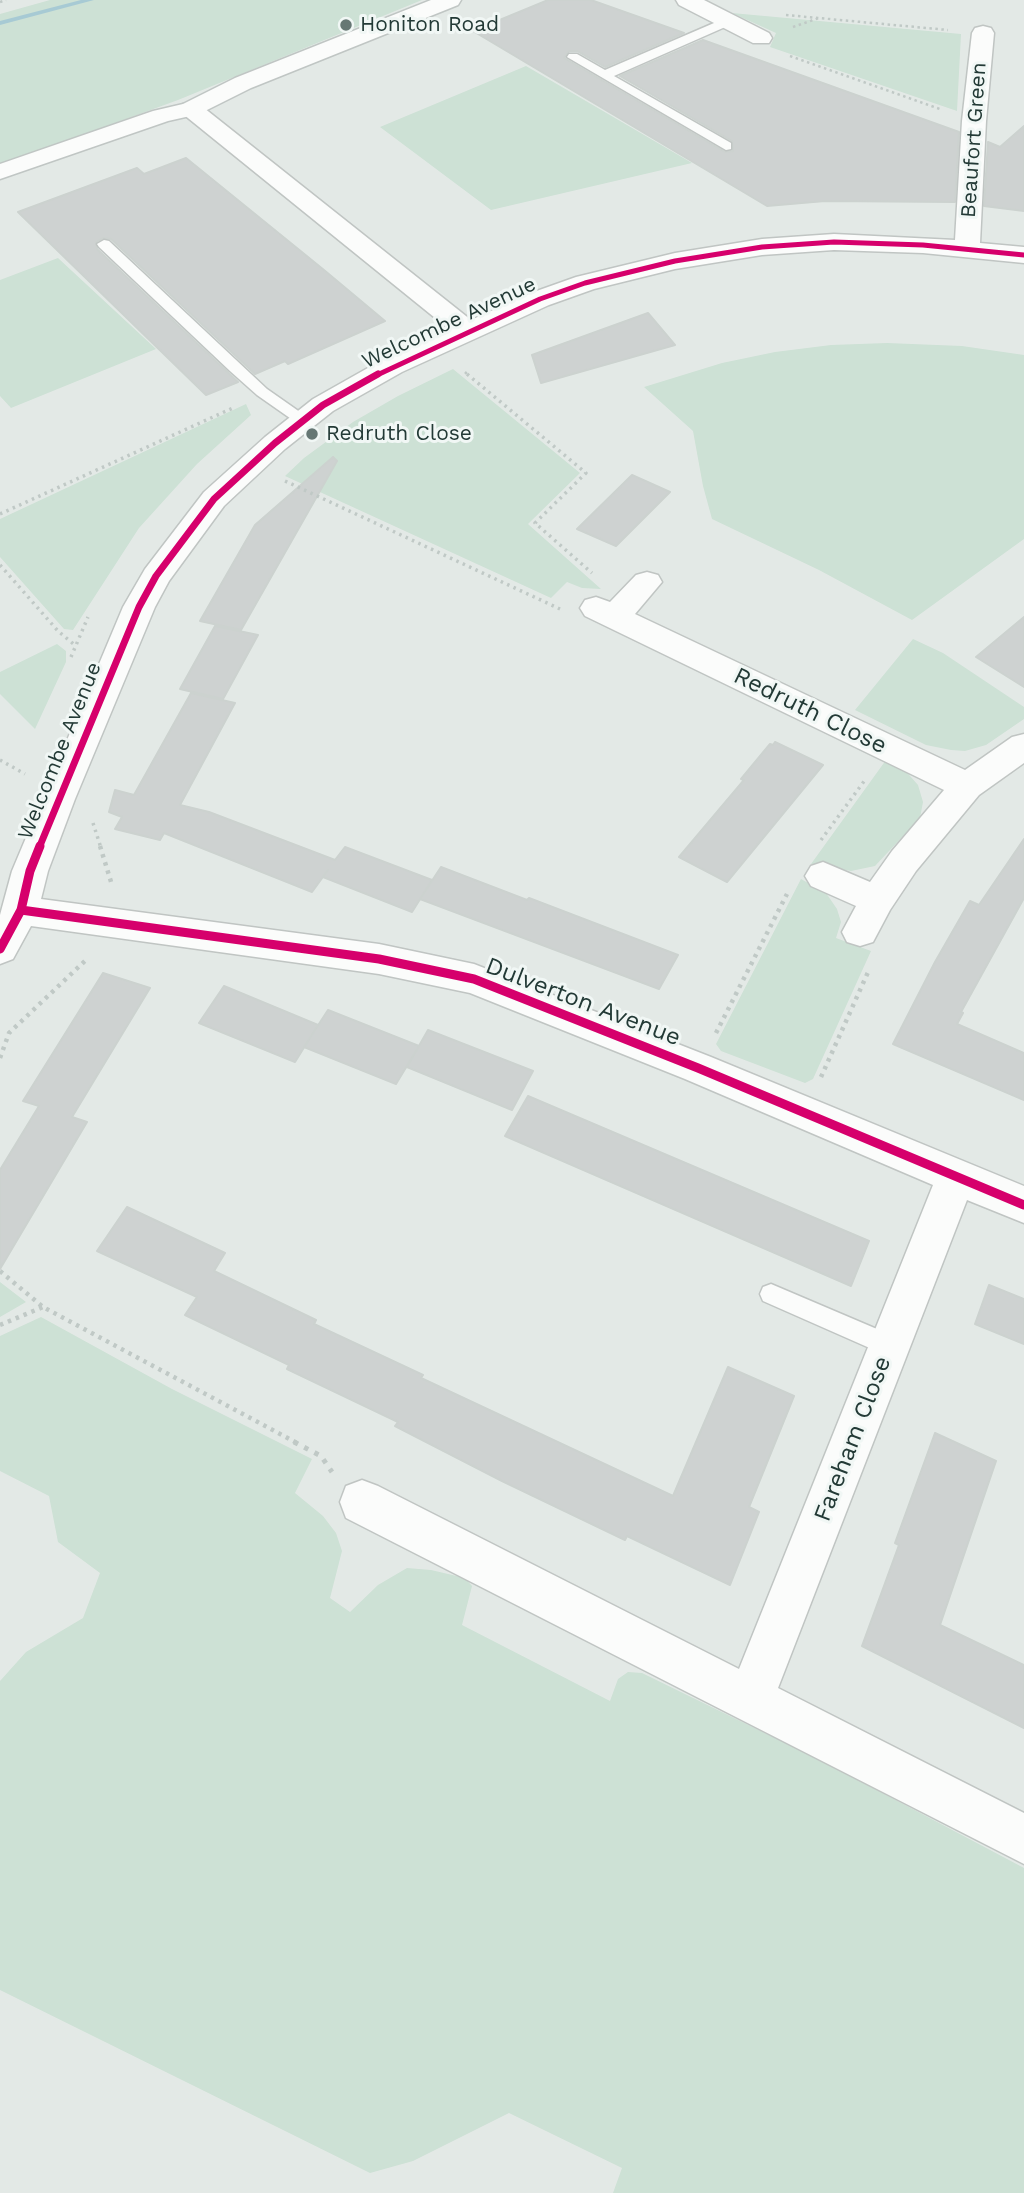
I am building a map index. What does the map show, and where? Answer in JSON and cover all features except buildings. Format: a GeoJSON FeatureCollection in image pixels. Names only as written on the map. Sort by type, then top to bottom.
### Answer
{"type":"FeatureCollection","features":[{"type":"Feature","properties":{"kind":"street"},"geometry":{"type":"LineString","coordinates":[[0,172],[148,120],[191,109],[243,83],[450,0]]}},
{"type":"Feature","properties":{"kind":"street"},"geometry":{"type":"LineString","coordinates":[[687,0],[761,38]]}},
{"type":"Feature","properties":{"kind":"street","name":"Beaufort Green"},"geometry":{"type":"LineString","coordinates":[[967,248],[974,121],[983,33]]}},
{"type":"Feature","properties":{"kind":"street"},"geometry":{"type":"LineString","coordinates":[[191,109],[467,330]]}},
{"type":"Feature","properties":{"kind":"street","name":"Welcombe Avenue"},"geometry":{"type":"LineString","coordinates":[[0,949],[21,910],[35,859],[117,658],[156,576],[193,524],[244,470],[302,420],[359,384],[467,330],[585,283],[712,253],[834,242],[967,248],[1024,255]]}},
{"type":"Feature","properties":{"kind":"street"},"geometry":{"type":"LineString","coordinates":[[612,610],[647,582]]}},
{"type":"Feature","properties":{"kind":"street","name":"Redruth Close"},"geometry":{"type":"LineString","coordinates":[[612,610],[967,786]]}},
{"type":"Feature","properties":{"kind":"street"},"geometry":{"type":"LineString","coordinates":[[860,932],[877,900],[904,861],[967,786],[1024,746]]}},
{"type":"Feature","properties":{"kind":"street"},"geometry":{"type":"LineString","coordinates":[[812,871],[877,900]]}},
{"type":"Feature","properties":{"kind":"street","name":"Dulverton Avenue"},"geometry":{"type":"LineString","coordinates":[[21,910],[379,959],[474,979],[698,1068],[1024,1205]]}},
{"type":"Feature","properties":{"kind":"street","name":"Fareham Close"},"geometry":{"type":"LineString","coordinates":[[750,1700],[956,1177]]}},
{"type":"Feature","properties":{"kind":"street"},"geometry":{"type":"LineString","coordinates":[[362,1502],[1024,1839]]}},
{"type":"Feature","properties":{"kind":"lane"},"geometry":{"type":"LineString","coordinates":[[605,75],[728,21]]}},
{"type":"Feature","properties":{"kind":"lane"},"geometry":{"type":"LineString","coordinates":[[573,57],[726,146]]}},
{"type":"Feature","properties":{"kind":"lane"},"geometry":{"type":"LineString","coordinates":[[104,244],[235,368],[302,420]]}},
{"type":"Feature","properties":{"kind":"lane"},"geometry":{"type":"LineString","coordinates":[[771,1294],[890,1346]]}},
{"type":"Feature","properties":{"kind":"path"},"geometry":{"type":"LineString","coordinates":[[0,2],[6,0]]}},
{"type":"Feature","properties":{"kind":"path"},"geometry":{"type":"LineString","coordinates":[[781,15],[983,33]]}},
{"type":"Feature","properties":{"kind":"path"},"geometry":{"type":"LineString","coordinates":[[761,38],[763,46],[974,121]]}},
{"type":"Feature","properties":{"kind":"path"},"geometry":{"type":"LineString","coordinates":[[455,364],[586,473],[535,523],[612,610]]}},
{"type":"Feature","properties":{"kind":"path"},"geometry":{"type":"LineString","coordinates":[[0,514],[249,400],[264,413],[278,403]]}},
{"type":"Feature","properties":{"kind":"path"},"geometry":{"type":"LineString","coordinates":[[278,477],[569,613],[612,610]]}},
{"type":"Feature","properties":{"kind":"path"},"geometry":{"type":"LineString","coordinates":[[0,565],[58,631],[75,646],[117,658]]}},
{"type":"Feature","properties":{"kind":"path"},"geometry":{"type":"LineString","coordinates":[[71,659],[90,614]]}},
{"type":"Feature","properties":{"kind":"path"},"geometry":{"type":"LineString","coordinates":[[698,1068],[812,871],[888,748]]}},
{"type":"Feature","properties":{"kind":"path"},"geometry":{"type":"LineString","coordinates":[[0,760],[25,774],[30,764]]}},
{"type":"Feature","properties":{"kind":"path"},"geometry":{"type":"LineString","coordinates":[[0,1058],[9,1033],[105,943],[125,945],[134,927],[139,905],[117,901],[92,819]]}},
{"type":"Feature","properties":{"kind":"path"},"geometry":{"type":"LineString","coordinates":[[806,1113],[881,943],[860,932]]}},
{"type":"Feature","properties":{"kind":"path"},"geometry":{"type":"LineString","coordinates":[[0,1271],[43,1307],[321,1456],[335,1475],[362,1502]]}},
{"type":"Feature","properties":{"kind":"path"},"geometry":{"type":"LineString","coordinates":[[0,1325],[43,1307]]}},
{"type":"Feature","properties":{"kind":"green space"},"geometry":{"type":"Polygon","coordinates":[[[50,0],[422,0],[178,100],[0,165],[0,14],[50,0]]]}},
{"type":"Feature","properties":{"kind":"green space"},"geometry":{"type":"Polygon","coordinates":[[[732,13],[961,34],[957,111],[770,47],[776,33],[732,13]]]}},
{"type":"Feature","properties":{"kind":"green space"},"geometry":{"type":"Polygon","coordinates":[[[526,66],[692,163],[491,210],[380,127],[526,66]]]}},
{"type":"Feature","properties":{"kind":"green space"},"geometry":{"type":"Polygon","coordinates":[[[58,258],[156,349],[11,408],[0,396],[0,280],[58,258]]]}},
{"type":"Feature","properties":{"kind":"green space"},"geometry":{"type":"Polygon","coordinates":[[[887,343],[962,346],[1024,355],[1024,539],[912,620],[819,570],[712,519],[693,431],[644,387],[722,363],[775,352],[831,345],[887,343]]]}},
{"type":"Feature","properties":{"kind":"green space"},"geometry":{"type":"Polygon","coordinates":[[[453,369],[580,473],[528,524],[601,589],[582,588],[567,582],[551,598],[285,476],[304,458],[353,422],[453,369]]]}},
{"type":"Feature","properties":{"kind":"green space"},"geometry":{"type":"Polygon","coordinates":[[[246,404],[251,415],[197,464],[139,528],[73,630],[64,629],[0,557],[0,519],[246,404]]]}},
{"type":"Feature","properties":{"kind":"green space"},"geometry":{"type":"Polygon","coordinates":[[[913,639],[943,653],[1024,707],[1024,719],[986,745],[965,751],[926,745],[855,710],[913,639]]]}},
{"type":"Feature","properties":{"kind":"green space"},"geometry":{"type":"Polygon","coordinates":[[[57,644],[66,651],[66,662],[35,729],[0,694],[0,672],[57,644]]]}},
{"type":"Feature","properties":{"kind":"green space"},"geometry":{"type":"Polygon","coordinates":[[[886,760],[903,768],[918,785],[923,802],[920,818],[875,866],[851,871],[811,864],[886,760]]]}},
{"type":"Feature","properties":{"kind":"green space"},"geometry":{"type":"Polygon","coordinates":[[[801,879],[826,893],[837,909],[841,922],[836,938],[871,951],[813,1079],[805,1083],[721,1051],[716,1044],[801,879]]]}},
{"type":"Feature","properties":{"kind":"green space"},"geometry":{"type":"Polygon","coordinates":[[[0,1282],[26,1302],[0,1317],[0,1282]]]}},
{"type":"Feature","properties":{"kind":"green space"},"geometry":{"type":"Polygon","coordinates":[[[41,1317],[172,1389],[312,1459],[295,1493],[323,1516],[336,1533],[342,1551],[330,1598],[350,1612],[378,1585],[407,1568],[431,1570],[465,1578],[472,1586],[462,1625],[610,1701],[618,1679],[628,1672],[642,1673],[822,1761],[1024,1868],[1024,2193],[613,2193],[622,2168],[509,2113],[413,2161],[370,2173],[0,1990],[0,1681],[26,1652],[83,1618],[100,1573],[58,1542],[49,1496],[0,1471],[0,1336],[41,1317]]]}},
{"type":"Feature","properties":{"kind":"waterway"},"geometry":{"type":"LineString","coordinates":[[0,23],[90,0]]}},
{"type":"Feature","properties":{"kind":"cycle path"},"geometry":{"type":"LineString","coordinates":[[0,949],[21,910],[30,871],[58,799],[139,607],[156,576],[214,499],[275,443],[323,405],[392,366],[540,299],[585,283],[675,261],[762,247],[834,242],[923,245],[1024,255]]}},
{"type":"Feature","properties":{"kind":"cycle path"},"geometry":{"type":"LineString","coordinates":[[21,910],[379,959],[474,979],[698,1068],[1024,1205]]}},
{"type":"Feature","properties":{"kind":"place","name":"Honiton Road"},"geometry":{"type":"Point","coordinates":[346,25]}},
{"type":"Feature","properties":{"kind":"place","name":"Redruth Close"},"geometry":{"type":"Point","coordinates":[312,434]}}]}
